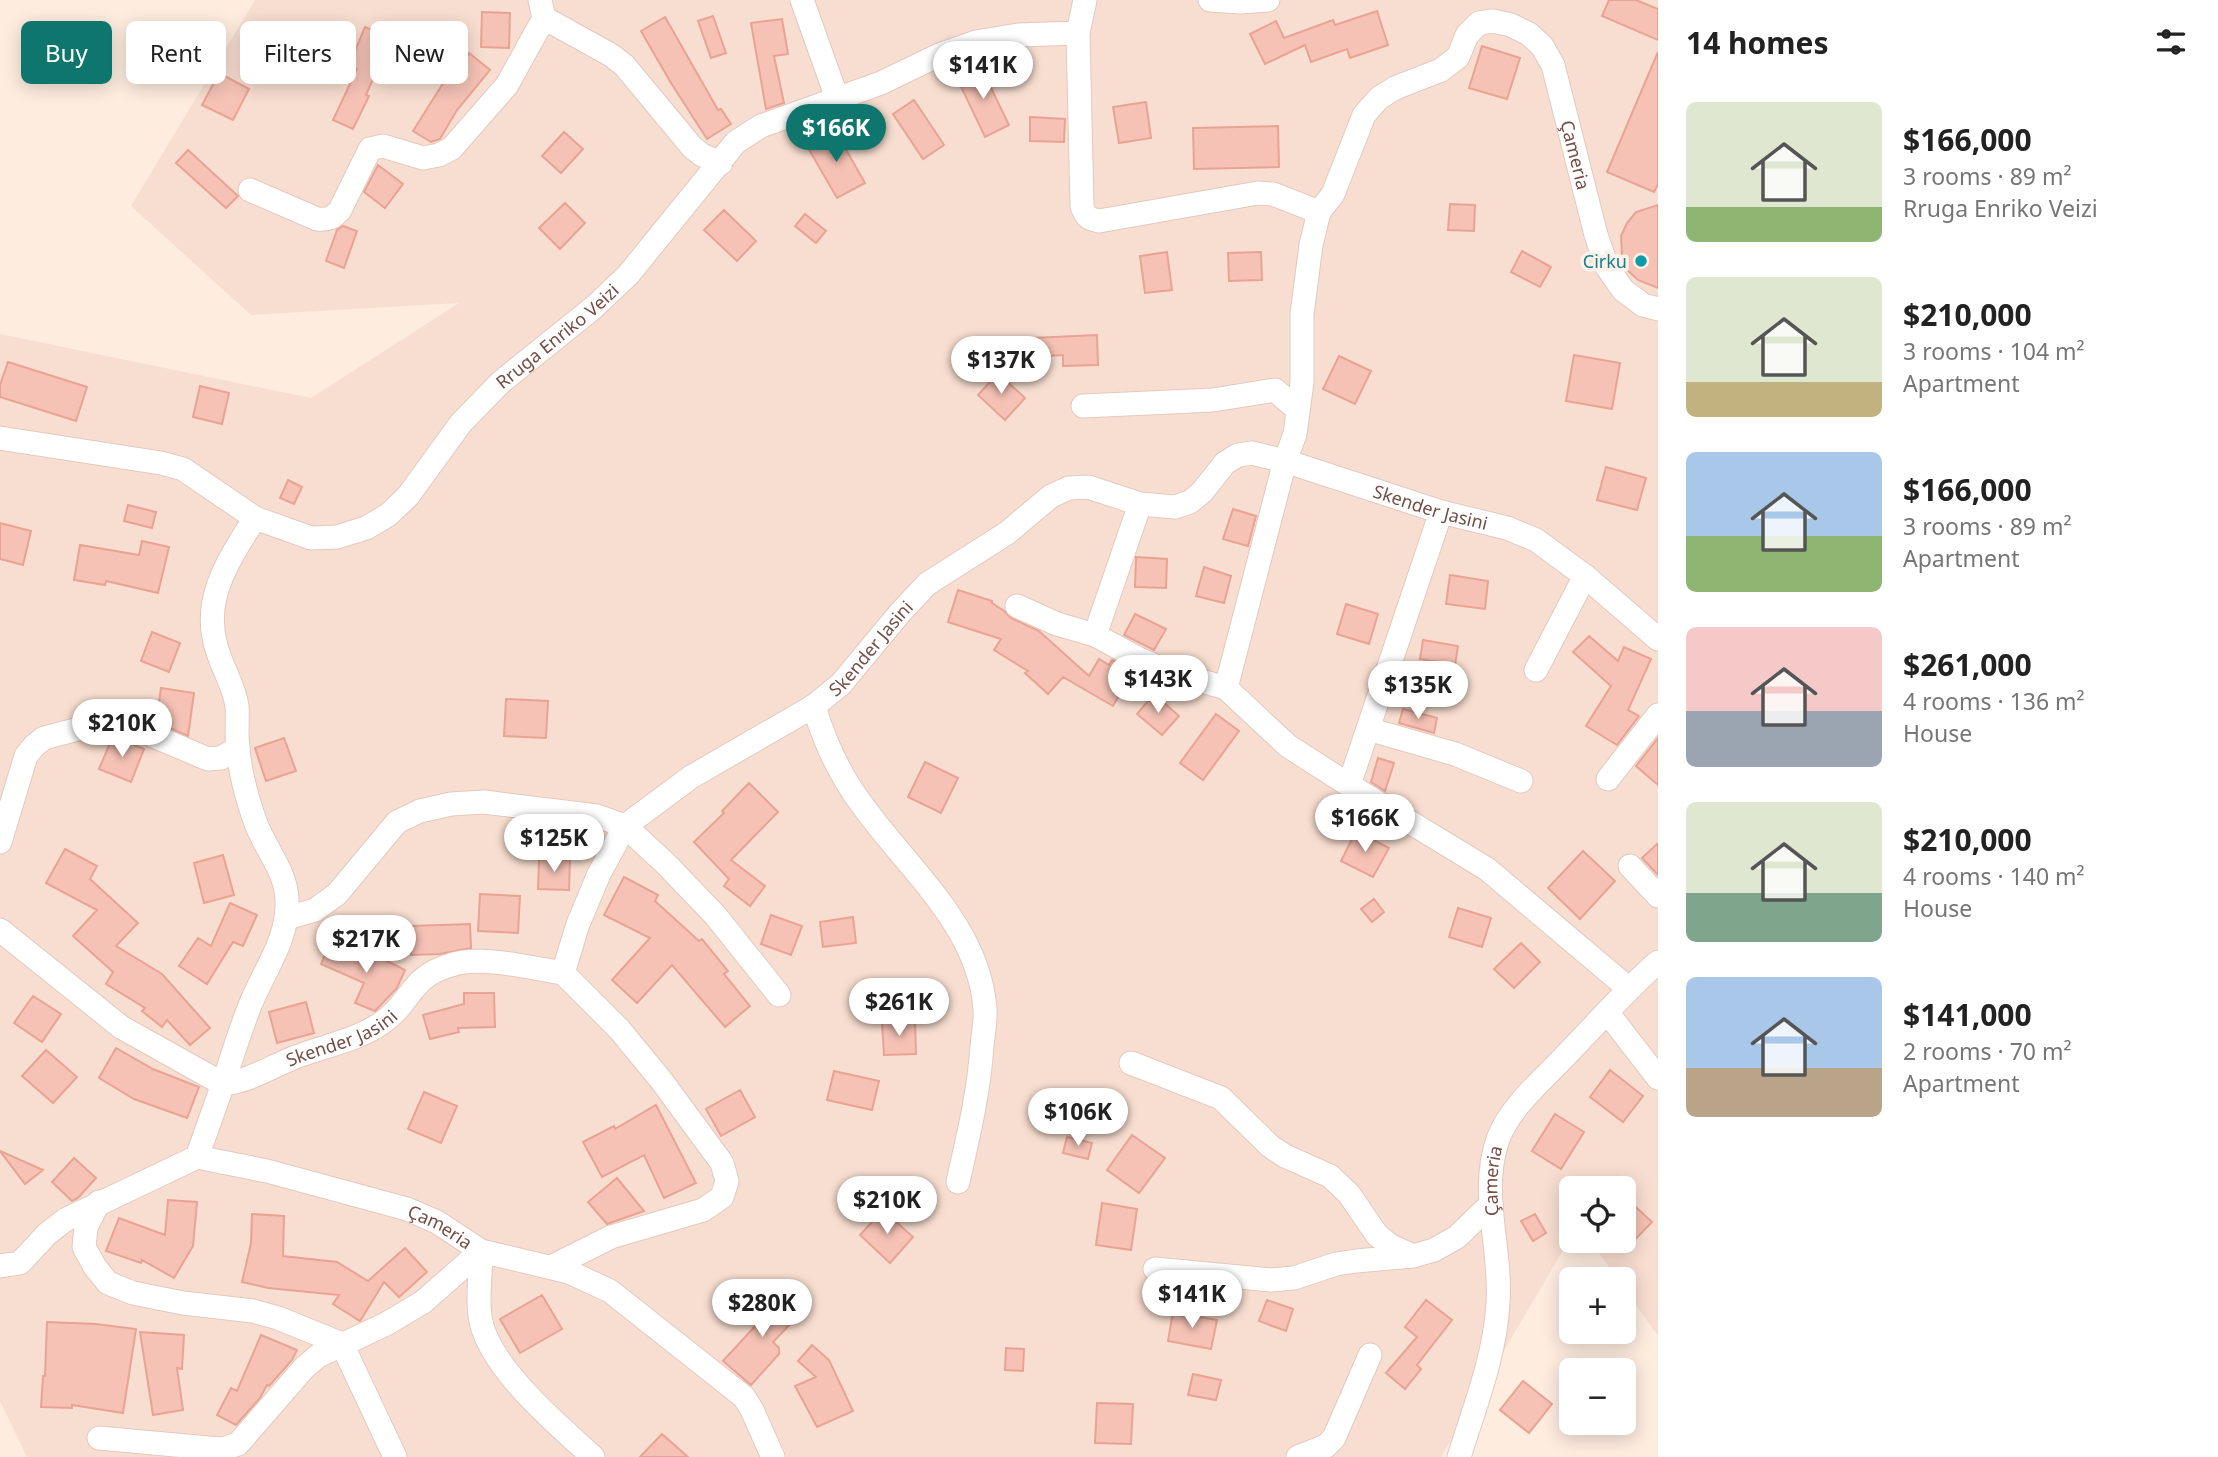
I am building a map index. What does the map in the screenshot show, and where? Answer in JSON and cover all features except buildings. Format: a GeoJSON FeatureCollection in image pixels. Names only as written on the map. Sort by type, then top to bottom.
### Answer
{"type":"FeatureCollection","features":[{"type":"Feature","properties":{"kind":"street"},"geometry":{"type":"LineString","coordinates":[[802,0],[837,98]]}},
{"type":"Feature","properties":{"kind":"street"},"geometry":{"type":"LineString","coordinates":[[1085,0],[1078,33],[1082,206],[1084,214],[1090,220],[1099,221],[1258,193],[1273,194],[1319,212],[1311,245],[1302,314],[1302,382],[1295,433],[1285,461],[1226,688]]}},
{"type":"Feature","properties":{"kind":"street"},"geometry":{"type":"LineString","coordinates":[[1210,0],[1268,0]]}},
{"type":"Feature","properties":{"kind":"street"},"geometry":{"type":"LineString","coordinates":[[250,190],[317,219],[326,220],[334,217],[340,210],[370,149],[383,146],[424,158],[439,155],[452,148],[507,85],[542,9],[624,65],[692,147],[702,155],[721,163]]}},
{"type":"Feature","properties":{"kind":"street","name":"Çameria"},"geometry":{"type":"LineString","coordinates":[[1319,212],[1333,194],[1364,115],[1379,98],[1395,88],[1441,70],[1458,57],[1467,35],[1479,23],[1493,21],[1510,25],[1529,34],[1542,46],[1553,65],[1607,267],[1623,290],[1643,305],[1658,309]]}},
{"type":"Feature","properties":{"kind":"street","name":"Rruga Enriko Veizi"},"geometry":{"type":"LineString","coordinates":[[0,438],[161,463],[183,470],[255,519],[311,538],[346,534],[366,528],[388,515],[408,496],[461,423],[501,382],[583,316],[628,275],[736,142],[761,126],[881,83],[939,55],[976,42],[1018,35],[1078,33]]}},
{"type":"Feature","properties":{"kind":"street"},"geometry":{"type":"LineString","coordinates":[[1083,406],[1213,400],[1275,390],[1302,382]]}},
{"type":"Feature","properties":{"kind":"street"},"geometry":{"type":"LineString","coordinates":[[1275,390],[1298,410]]}},
{"type":"Feature","properties":{"kind":"street","name":"Skender Jasini"},"geometry":{"type":"LineString","coordinates":[[223,1084],[239,1082],[368,1030],[383,1022],[412,988],[429,973],[454,964],[483,961],[563,973],[578,924],[599,874],[625,826],[691,777],[814,706],[841,684],[899,614],[928,584],[1007,533],[1051,496],[1069,488],[1088,487],[1140,504],[1175,507],[1190,502],[1202,492],[1225,463],[1238,455],[1252,453],[1285,461],[1441,512],[1507,528],[1536,540],[1585,576],[1658,639]]}},
{"type":"Feature","properties":{"kind":"street"},"geometry":{"type":"LineString","coordinates":[[1095,635],[1140,504]]}},
{"type":"Feature","properties":{"kind":"street"},"geometry":{"type":"LineString","coordinates":[[1349,785],[1441,512]]}},
{"type":"Feature","properties":{"kind":"street"},"geometry":{"type":"LineString","coordinates":[[0,1266],[20,1263],[56,1227],[99,1202],[197,1157],[251,1003],[281,940],[287,896],[282,876],[261,837],[242,776],[237,703],[215,644],[212,616],[217,587],[227,563],[255,519]]}},
{"type":"Feature","properties":{"kind":"street"},"geometry":{"type":"LineString","coordinates":[[1536,670],[1585,576]]}},
{"type":"Feature","properties":{"kind":"street"},"geometry":{"type":"LineString","coordinates":[[1017,606],[1056,624],[1095,635],[1141,660],[1226,688],[1288,746],[1487,869],[1628,988]]}},
{"type":"Feature","properties":{"kind":"street"},"geometry":{"type":"LineString","coordinates":[[814,706],[823,737],[862,805],[925,881],[957,928],[980,978],[985,1010],[979,1083],[958,1182]]}},
{"type":"Feature","properties":{"kind":"street"},"geometry":{"type":"LineString","coordinates":[[1608,779],[1658,715]]}},
{"type":"Feature","properties":{"kind":"street"},"geometry":{"type":"LineString","coordinates":[[0,842],[26,756],[44,738],[86,727],[102,718],[111,718],[208,759],[221,758],[238,748]]}},
{"type":"Feature","properties":{"kind":"street"},"geometry":{"type":"LineString","coordinates":[[1368,729],[1455,754],[1521,781]]}},
{"type":"Feature","properties":{"kind":"street"},"geometry":{"type":"LineString","coordinates":[[286,918],[316,909],[337,894],[397,822],[420,811],[451,804],[484,802],[597,816],[625,826],[715,915],[779,995]]}},
{"type":"Feature","properties":{"kind":"street"},"geometry":{"type":"LineString","coordinates":[[1630,866],[1658,896]]}},
{"type":"Feature","properties":{"kind":"street"},"geometry":{"type":"LineString","coordinates":[[0,930],[121,1027],[223,1084]]}},
{"type":"Feature","properties":{"kind":"street","name":"Çameria"},"geometry":{"type":"LineString","coordinates":[[1459,1457],[1494,1345],[1498,1301],[1497,1264],[1490,1205],[1491,1166],[1499,1137],[1517,1107],[1628,988],[1658,962]]}},
{"type":"Feature","properties":{"kind":"street"},"geometry":{"type":"LineString","coordinates":[[551,1267],[611,1237],[703,1210],[722,1197],[727,1181],[722,1163],[661,1080],[563,973]]}},
{"type":"Feature","properties":{"kind":"street"},"geometry":{"type":"LineString","coordinates":[[1607,1012],[1658,1078]]}},
{"type":"Feature","properties":{"kind":"street"},"geometry":{"type":"LineString","coordinates":[[1131,1063],[1221,1098],[1270,1146],[1284,1156],[1330,1176],[1349,1194],[1377,1235],[1391,1246],[1413,1256]]}},
{"type":"Feature","properties":{"kind":"street","name":"Çameria"},"geometry":{"type":"LineString","coordinates":[[197,1157],[267,1171],[407,1209],[437,1222],[481,1251],[480,1317],[490,1346],[530,1400],[593,1457]]}},
{"type":"Feature","properties":{"kind":"street"},"geometry":{"type":"LineString","coordinates":[[99,1202],[86,1227],[84,1247],[94,1267],[108,1283],[133,1293],[183,1303],[253,1311],[278,1318],[342,1344],[396,1457]]}},
{"type":"Feature","properties":{"kind":"street"},"geometry":{"type":"LineString","coordinates":[[1155,1269],[1283,1279],[1346,1262],[1413,1256],[1434,1250],[1457,1237],[1490,1205]]}},
{"type":"Feature","properties":{"kind":"street"},"geometry":{"type":"LineString","coordinates":[[99,1438],[223,1449],[238,1444],[304,1368],[318,1356],[386,1324],[423,1302],[481,1251],[551,1267],[580,1276],[610,1291],[744,1397],[773,1457]]}},
{"type":"Feature","properties":{"kind":"street"},"geometry":{"type":"LineString","coordinates":[[1298,1457],[1326,1446],[1335,1438],[1370,1355]]}},
{"type":"Feature","properties":{"kind":"shaded area"},"geometry":{"type":"Polygon","coordinates":[[[255,0],[1658,0],[1658,1336],[1636,1305],[1636,1267],[1609,1267],[1599,1253],[1636,1253],[1636,1176],[1559,1176],[1559,1253],[1562,1253],[1441,1457],[27,1457],[0,1401],[0,334],[311,398],[459,303],[251,315],[131,206],[204,84],[226,84],[226,48],[240,25],[240,84],[356,84],[356,21],[242,21],[255,0]]]}},
{"type":"Feature","properties":{"kind":"place","name":"Cirku"},"geometry":{"type":"Point","coordinates":[1641,261]}}]}
